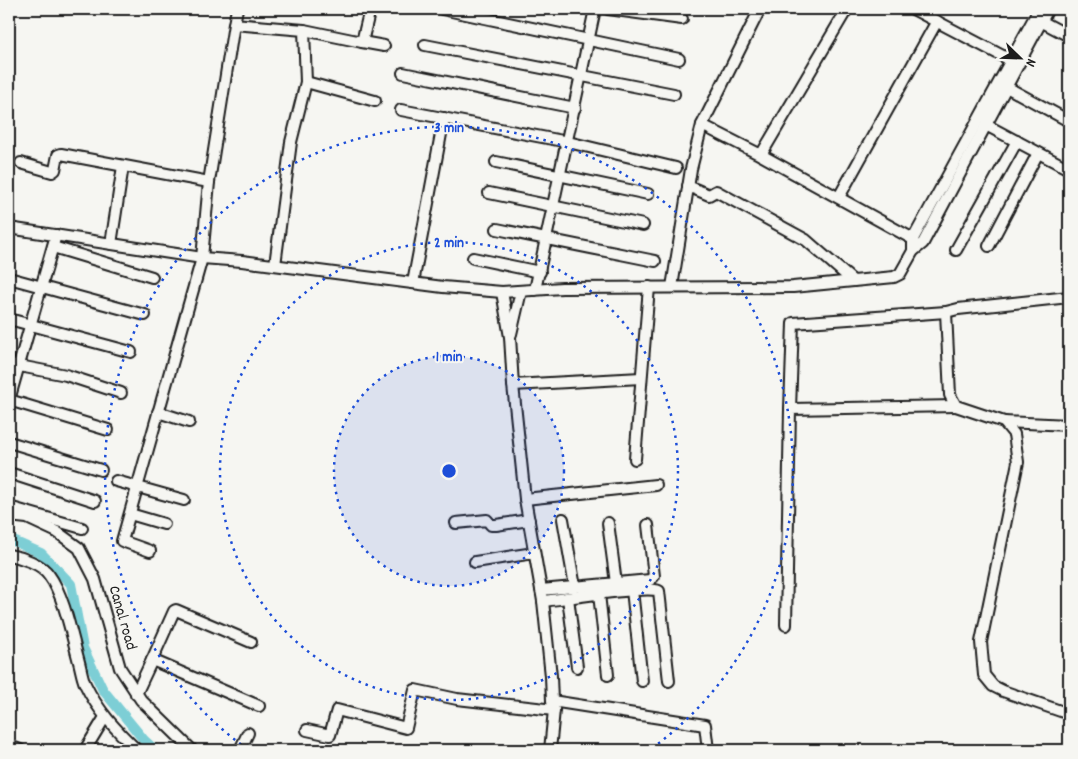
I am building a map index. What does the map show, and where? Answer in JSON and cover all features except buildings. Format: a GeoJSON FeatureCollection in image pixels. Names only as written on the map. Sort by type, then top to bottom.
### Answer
{"type":"FeatureCollection","features":[{"type":"Feature","properties":{"kind":"street"},"geometry":{"type":"LineString","coordinates":[[150,550],[122,542],[202,258],[209,182],[237,9]]}},
{"type":"Feature","properties":{"kind":"street"},"geometry":{"type":"LineString","coordinates":[[362,42],[370,9]]}},
{"type":"Feature","properties":{"kind":"street"},"geometry":{"type":"LineString","coordinates":[[442,9],[679,59]]}},
{"type":"Feature","properties":{"kind":"street"},"geometry":{"type":"LineString","coordinates":[[536,290],[596,9]]}},
{"type":"Feature","properties":{"kind":"street"},"geometry":{"type":"LineString","coordinates":[[608,9],[682,19]]}},
{"type":"Feature","properties":{"kind":"street"},"geometry":{"type":"LineString","coordinates":[[672,287],[691,168],[702,125],[760,9]]}},
{"type":"Feature","properties":{"kind":"street"},"geometry":{"type":"LineString","coordinates":[[761,155],[847,9]]}},
{"type":"Feature","properties":{"kind":"street"},"geometry":{"type":"LineString","coordinates":[[913,9],[1014,62]]}},
{"type":"Feature","properties":{"kind":"street"},"geometry":{"type":"LineString","coordinates":[[913,251],[913,239],[1002,84],[1038,16],[1048,9]]}},
{"type":"Feature","properties":{"kind":"street"},"geometry":{"type":"LineString","coordinates":[[1038,16],[1069,36]]}},
{"type":"Feature","properties":{"kind":"street"},"geometry":{"type":"LineString","coordinates":[[839,198],[937,21]]}},
{"type":"Feature","properties":{"kind":"street"},"geometry":{"type":"LineString","coordinates":[[234,24],[304,30],[384,46]]}},
{"type":"Feature","properties":{"kind":"street"},"geometry":{"type":"LineString","coordinates":[[275,265],[291,142],[306,82],[304,30]]}},
{"type":"Feature","properties":{"kind":"street"},"geometry":{"type":"LineString","coordinates":[[425,45],[674,94]]}},
{"type":"Feature","properties":{"kind":"street"},"geometry":{"type":"LineString","coordinates":[[403,73],[575,108]]}},
{"type":"Feature","properties":{"kind":"street"},"geometry":{"type":"LineString","coordinates":[[306,82],[375,101]]}},
{"type":"Feature","properties":{"kind":"street"},"geometry":{"type":"LineString","coordinates":[[1002,84],[1069,121]]}},
{"type":"Feature","properties":{"kind":"street"},"geometry":{"type":"LineString","coordinates":[[9,228],[202,258],[275,265],[443,287],[502,292],[562,288],[793,287],[894,277],[900,274],[913,251],[923,243],[986,125],[1002,84]]}},
{"type":"Feature","properties":{"kind":"street"},"geometry":{"type":"LineString","coordinates":[[401,110],[568,142],[676,168]]}},
{"type":"Feature","properties":{"kind":"street"},"geometry":{"type":"LineString","coordinates":[[413,283],[444,118]]}},
{"type":"Feature","properties":{"kind":"street"},"geometry":{"type":"LineString","coordinates":[[702,125],[761,155],[913,239]]}},
{"type":"Feature","properties":{"kind":"street"},"geometry":{"type":"LineString","coordinates":[[986,125],[1069,169]]}},
{"type":"Feature","properties":{"kind":"street"},"geometry":{"type":"LineString","coordinates":[[956,250],[1016,141]]}},
{"type":"Feature","properties":{"kind":"street"},"geometry":{"type":"LineString","coordinates":[[989,246],[1038,153]]}},
{"type":"Feature","properties":{"kind":"street"},"geometry":{"type":"LineString","coordinates":[[21,162],[52,172],[55,170],[58,156],[61,154],[209,182]]}},
{"type":"Feature","properties":{"kind":"street"},"geometry":{"type":"LineString","coordinates":[[496,162],[648,194]]}},
{"type":"Feature","properties":{"kind":"street"},"geometry":{"type":"LineString","coordinates":[[111,244],[123,166]]}},
{"type":"Feature","properties":{"kind":"street"},"geometry":{"type":"LineString","coordinates":[[688,186],[709,195],[716,191],[806,240],[853,281]]}},
{"type":"Feature","properties":{"kind":"street"},"geometry":{"type":"LineString","coordinates":[[489,193],[643,225]]}},
{"type":"Feature","properties":{"kind":"street"},"geometry":{"type":"LineString","coordinates":[[497,229],[655,261]]}},
{"type":"Feature","properties":{"kind":"street"},"geometry":{"type":"LineString","coordinates":[[56,235],[30,325],[13,365],[9,400],[108,430]]}},
{"type":"Feature","properties":{"kind":"street"},"geometry":{"type":"LineString","coordinates":[[53,247],[152,277]]}},
{"type":"Feature","properties":{"kind":"street"},"geometry":{"type":"LineString","coordinates":[[474,258],[540,272]]}},
{"type":"Feature","properties":{"kind":"street"},"geometry":{"type":"LineString","coordinates":[[9,278],[145,315]]}},
{"type":"Feature","properties":{"kind":"street"},"geometry":{"type":"LineString","coordinates":[[635,459],[649,287]]}},
{"type":"Feature","properties":{"kind":"street"},"geometry":{"type":"LineString","coordinates":[[510,337],[521,291]]}},
{"type":"Feature","properties":{"kind":"street"},"geometry":{"type":"LineString","coordinates":[[502,292],[510,337],[525,499],[543,601],[553,705],[551,750],[555,750]]}},
{"type":"Feature","properties":{"kind":"street"},"geometry":{"type":"LineString","coordinates":[[786,625],[793,323],[946,312],[958,309],[1069,297]]}},
{"type":"Feature","properties":{"kind":"street"},"geometry":{"type":"LineString","coordinates":[[946,312],[950,395],[956,406]]}},
{"type":"Feature","properties":{"kind":"street"},"geometry":{"type":"LineString","coordinates":[[9,319],[131,352]]}},
{"type":"Feature","properties":{"kind":"street"},"geometry":{"type":"LineString","coordinates":[[13,365],[66,374],[122,393]]}},
{"type":"Feature","properties":{"kind":"street"},"geometry":{"type":"LineString","coordinates":[[513,385],[641,378]]}},
{"type":"Feature","properties":{"kind":"street"},"geometry":{"type":"LineString","coordinates":[[790,408],[956,406],[1004,422],[1069,425]]}},
{"type":"Feature","properties":{"kind":"street"},"geometry":{"type":"LineString","coordinates":[[158,412],[189,422]]}},
{"type":"Feature","properties":{"kind":"street"},"geometry":{"type":"LineString","coordinates":[[1004,422],[1014,434],[1018,462],[981,642],[984,675],[993,686],[1003,691],[1069,714]]}},
{"type":"Feature","properties":{"kind":"street"},"geometry":{"type":"LineString","coordinates":[[9,442],[101,470]]}},
{"type":"Feature","properties":{"kind":"street"},"geometry":{"type":"LineString","coordinates":[[9,473],[95,501]]}},
{"type":"Feature","properties":{"kind":"street"},"geometry":{"type":"LineString","coordinates":[[116,481],[184,500]]}},
{"type":"Feature","properties":{"kind":"street"},"geometry":{"type":"LineString","coordinates":[[525,499],[656,485]]}},
{"type":"Feature","properties":{"kind":"street"},"geometry":{"type":"LineString","coordinates":[[9,507],[82,528]]}},
{"type":"Feature","properties":{"kind":"street"},"geometry":{"type":"LineString","coordinates":[[130,514],[164,524]]}},
{"type":"Feature","properties":{"kind":"street","name":"Canal road"},"geometry":{"type":"LineString","coordinates":[[9,516],[27,518],[57,532],[79,548],[95,579],[120,668],[136,694],[192,750]]}},
{"type":"Feature","properties":{"kind":"street"},"geometry":{"type":"LineString","coordinates":[[456,523],[482,519],[496,525],[529,520]]}},
{"type":"Feature","properties":{"kind":"street"},"geometry":{"type":"LineString","coordinates":[[564,519],[575,587]]}},
{"type":"Feature","properties":{"kind":"street"},"geometry":{"type":"LineString","coordinates":[[608,523],[616,583]]}},
{"type":"Feature","properties":{"kind":"street"},"geometry":{"type":"LineString","coordinates":[[541,590],[650,580],[654,576],[648,525]]}},
{"type":"Feature","properties":{"kind":"street"},"geometry":{"type":"LineString","coordinates":[[475,562],[534,553]]}},
{"type":"Feature","properties":{"kind":"street"},"geometry":{"type":"LineString","coordinates":[[9,555],[38,565],[49,574],[59,594],[84,682],[112,726],[137,750]]}},
{"type":"Feature","properties":{"kind":"street"},"geometry":{"type":"LineString","coordinates":[[543,601],[654,588],[659,591],[669,681]]}},
{"type":"Feature","properties":{"kind":"street"},"geometry":{"type":"LineString","coordinates":[[632,590],[642,681]]}},
{"type":"Feature","properties":{"kind":"street"},"geometry":{"type":"LineString","coordinates":[[599,594],[608,675]]}},
{"type":"Feature","properties":{"kind":"street"},"geometry":{"type":"LineString","coordinates":[[568,598],[577,667]]}},
{"type":"Feature","properties":{"kind":"street"},"geometry":{"type":"LineString","coordinates":[[136,694],[174,610],[251,642]]}},
{"type":"Feature","properties":{"kind":"street"},"geometry":{"type":"LineString","coordinates":[[152,660],[259,706]]}},
{"type":"Feature","properties":{"kind":"street"},"geometry":{"type":"LineString","coordinates":[[306,730],[330,736],[337,710],[406,728],[415,690],[457,699],[553,705],[704,725],[708,750]]}},
{"type":"Feature","properties":{"kind":"street"},"geometry":{"type":"LineString","coordinates":[[85,750],[105,717]]}},
{"type":"Feature","properties":{"kind":"street"},"geometry":{"type":"LineString","coordinates":[[240,750],[248,733]]}},
{"type":"Feature","properties":{"kind":"waterway"},"geometry":{"type":"LineString","coordinates":[[9,539],[41,553],[71,584],[83,648],[103,690],[144,740],[155,750]]}}]}
